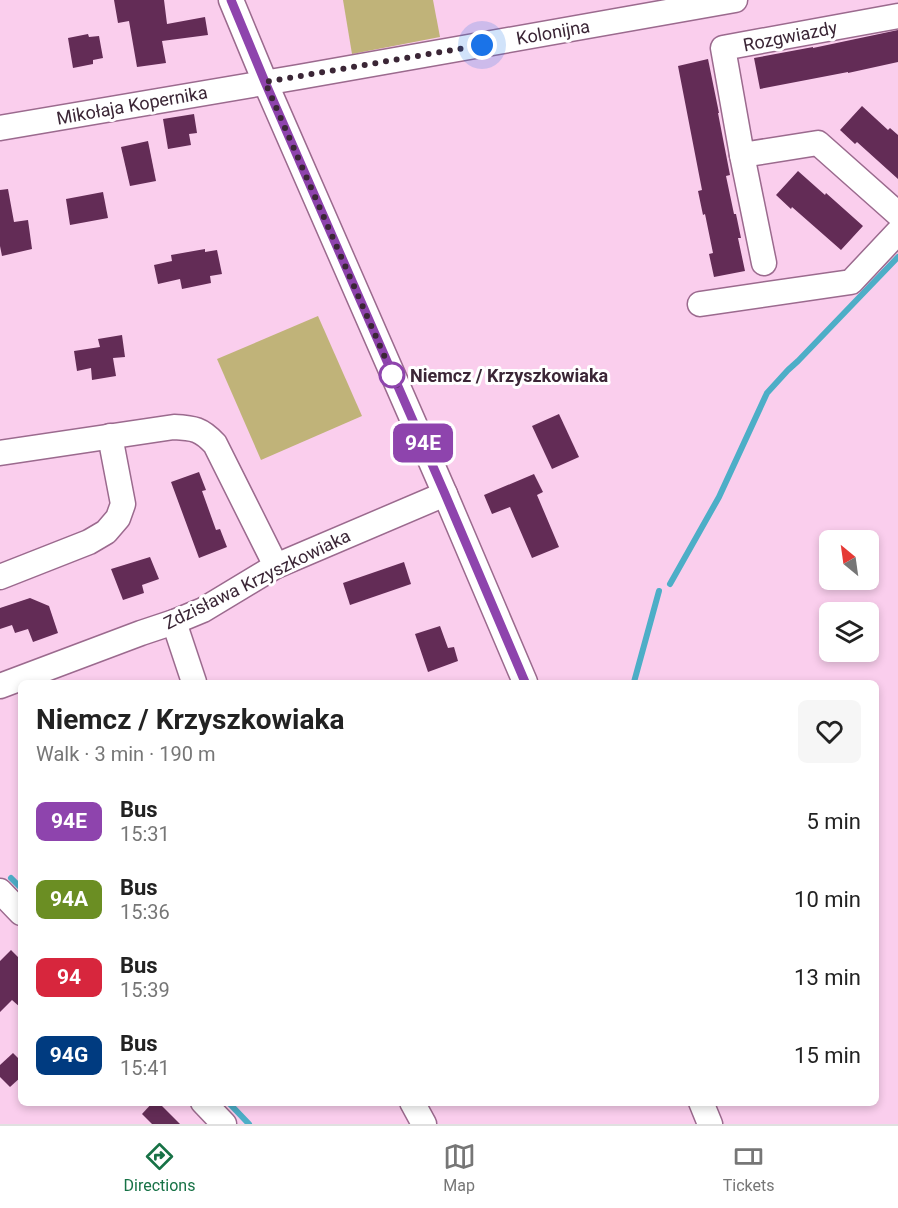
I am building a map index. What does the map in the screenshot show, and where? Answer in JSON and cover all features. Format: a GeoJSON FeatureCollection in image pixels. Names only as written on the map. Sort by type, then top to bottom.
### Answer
{"type":"FeatureCollection","features":[{"type":"Feature","properties":{"kind":"street"},"geometry":{"type":"LineString","coordinates":[[231,0],[524,680]]}},
{"type":"Feature","properties":{"kind":"street","name":"Kolonijna"},"geometry":{"type":"LineString","coordinates":[[265,82],[735,0]]}},
{"type":"Feature","properties":{"kind":"street","name":"Rozgwiazdy"},"geometry":{"type":"LineString","coordinates":[[742,155],[723,48],[898,16]]}},
{"type":"Feature","properties":{"kind":"street","name":"Mikołaja Kopernika"},"geometry":{"type":"LineString","coordinates":[[0,128],[265,82]]}},
{"type":"Feature","properties":{"kind":"street"},"geometry":{"type":"LineString","coordinates":[[764,263],[742,155],[818,143],[898,214]]}},
{"type":"Feature","properties":{"kind":"street"},"geometry":{"type":"LineString","coordinates":[[700,304],[851,282],[898,232]]}},
{"type":"Feature","properties":{"kind":"street"},"geometry":{"type":"LineString","coordinates":[[0,453],[174,427],[190,428],[205,434],[215,444],[276,566]]}},
{"type":"Feature","properties":{"kind":"street"},"geometry":{"type":"LineString","coordinates":[[0,577],[89,542],[106,532],[118,518],[123,504],[110,436]]}},
{"type":"Feature","properties":{"kind":"street","name":"Zdzisława Krzyszkowiaka"},"geometry":{"type":"LineString","coordinates":[[0,686],[203,610],[276,566],[445,494]]}},
{"type":"Feature","properties":{"kind":"street"},"geometry":{"type":"LineString","coordinates":[[174,622],[193,680]]}},
{"type":"Feature","properties":{"kind":"street"},"geometry":{"type":"LineString","coordinates":[[0,891],[18,910]]}},
{"type":"Feature","properties":{"kind":"street"},"geometry":{"type":"LineString","coordinates":[[207,1106],[224,1124]]}},
{"type":"Feature","properties":{"kind":"street"},"geometry":{"type":"LineString","coordinates":[[414,1106],[424,1124]]}},
{"type":"Feature","properties":{"kind":"street"},"geometry":{"type":"LineString","coordinates":[[703,1106],[710,1124]]}},
{"type":"Feature","properties":{"kind":"shaded area"},"geometry":{"type":"Polygon","coordinates":[[[343,0],[433,0],[440,37],[352,54],[343,0]]]}},
{"type":"Feature","properties":{"kind":"shaded area"},"geometry":{"type":"Polygon","coordinates":[[[318,316],[362,416],[261,460],[217,359],[318,316]]]}},
{"type":"Feature","properties":{"kind":"building"},"geometry":{"type":"Polygon","coordinates":[[[114,0],[164,0],[167,24],[205,17],[208,35],[162,41],[166,63],[137,67],[129,21],[118,23],[114,0]]]}},
{"type":"Feature","properties":{"kind":"building"},"geometry":{"type":"Polygon","coordinates":[[[898,30],[898,62],[760,89],[754,58],[898,30]]]}},
{"type":"Feature","properties":{"kind":"building"},"geometry":{"type":"Polygon","coordinates":[[[88,34],[89,37],[99,36],[103,58],[93,60],[93,64],[73,68],[68,38],[88,34]]]}},
{"type":"Feature","properties":{"kind":"building"},"geometry":{"type":"Polygon","coordinates":[[[708,59],[730,175],[726,176],[741,238],[738,238],[745,271],[714,277],[709,254],[713,253],[698,191],[702,190],[678,66],[708,59]]]}},
{"type":"Feature","properties":{"kind":"building"},"geometry":{"type":"Polygon","coordinates":[[[862,106],[888,130],[890,128],[898,135],[898,179],[857,142],[855,144],[840,130],[862,106]]]}},
{"type":"Feature","properties":{"kind":"building"},"geometry":{"type":"Polygon","coordinates":[[[194,114],[197,133],[189,134],[191,145],[168,149],[163,119],[194,114]]]}},
{"type":"Feature","properties":{"kind":"building"},"geometry":{"type":"Polygon","coordinates":[[[148,141],[156,181],[130,186],[121,147],[148,141]]]}},
{"type":"Feature","properties":{"kind":"building"},"geometry":{"type":"Polygon","coordinates":[[[798,171],[863,226],[841,250],[776,195],[798,171]]]}},
{"type":"Feature","properties":{"kind":"building"},"geometry":{"type":"Polygon","coordinates":[[[8,189],[14,222],[28,220],[32,249],[2,256],[0,190],[8,189]]]}},
{"type":"Feature","properties":{"kind":"building"},"geometry":{"type":"Polygon","coordinates":[[[103,192],[108,218],[70,225],[66,199],[103,192]]]}},
{"type":"Feature","properties":{"kind":"building"},"geometry":{"type":"Polygon","coordinates":[[[205,249],[205,252],[217,250],[222,274],[210,276],[211,283],[182,289],[180,279],[158,284],[154,265],[172,261],[171,255],[205,249]]]}},
{"type":"Feature","properties":{"kind":"building"},"geometry":{"type":"Polygon","coordinates":[[[122,335],[125,357],[113,358],[116,376],[92,380],[91,368],[77,371],[74,351],[100,347],[98,339],[122,335]]]}},
{"type":"Feature","properties":{"kind":"building"},"geometry":{"type":"Polygon","coordinates":[[[559,414],[579,457],[552,469],[532,426],[559,414]]]}},
{"type":"Feature","properties":{"kind":"building"},"geometry":{"type":"Polygon","coordinates":[[[199,472],[206,490],[202,491],[216,530],[220,529],[227,547],[199,558],[171,482],[199,472]]]}},
{"type":"Feature","properties":{"kind":"building"},"geometry":{"type":"Polygon","coordinates":[[[534,474],[543,492],[537,495],[559,547],[532,558],[510,507],[492,514],[484,495],[534,474]]]}},
{"type":"Feature","properties":{"kind":"building"},"geometry":{"type":"Polygon","coordinates":[[[150,557],[159,579],[142,585],[144,593],[123,600],[111,569],[150,557]]]}},
{"type":"Feature","properties":{"kind":"building"},"geometry":{"type":"Polygon","coordinates":[[[404,562],[411,584],[350,605],[343,583],[404,562]]]}},
{"type":"Feature","properties":{"kind":"building"},"geometry":{"type":"Polygon","coordinates":[[[30,598],[49,606],[58,633],[33,642],[28,629],[15,633],[12,625],[0,629],[0,608],[30,598]]]}},
{"type":"Feature","properties":{"kind":"building"},"geometry":{"type":"Polygon","coordinates":[[[440,626],[448,648],[454,647],[458,661],[428,672],[415,634],[440,626]]]}},
{"type":"Feature","properties":{"kind":"building"},"geometry":{"type":"Polygon","coordinates":[[[11,950],[18,957],[18,1005],[12,1000],[0,1012],[0,961],[11,950]]]}},
{"type":"Feature","properties":{"kind":"building"},"geometry":{"type":"Polygon","coordinates":[[[13,1053],[18,1058],[18,1080],[10,1087],[0,1077],[0,1065],[13,1053]]]}},
{"type":"Feature","properties":{"kind":"building"},"geometry":{"type":"Polygon","coordinates":[[[149,1106],[162,1106],[180,1124],[152,1124],[142,1114],[149,1106]]]}},
{"type":"Feature","properties":{"kind":"waterway"},"geometry":{"type":"LineString","coordinates":[[670,584],[719,497],[767,393],[898,257]]}},
{"type":"Feature","properties":{"kind":"waterway"},"geometry":{"type":"LineString","coordinates":[[635,680],[659,591]]}},
{"type":"Feature","properties":{"kind":"waterway"},"geometry":{"type":"LineString","coordinates":[[11,878],[18,885]]}},
{"type":"Feature","properties":{"kind":"waterway"},"geometry":{"type":"LineString","coordinates":[[232,1106],[249,1124]]}},
{"type":"Feature","properties":{"kind":"bus line","name":"94E"},"geometry":{"type":"LineString","coordinates":[[231,0],[524,680]]}},
{"type":"Feature","properties":{"kind":"place","name":"Niemcz / Krzyszkowiaka"},"geometry":{"type":"Point","coordinates":[392,375]}},
{"type":"Feature","properties":{"kind":"route"},"geometry":{"type":"LineString","coordinates":[[392,375],[397,385],[265,82],[482,45]]}}]}
